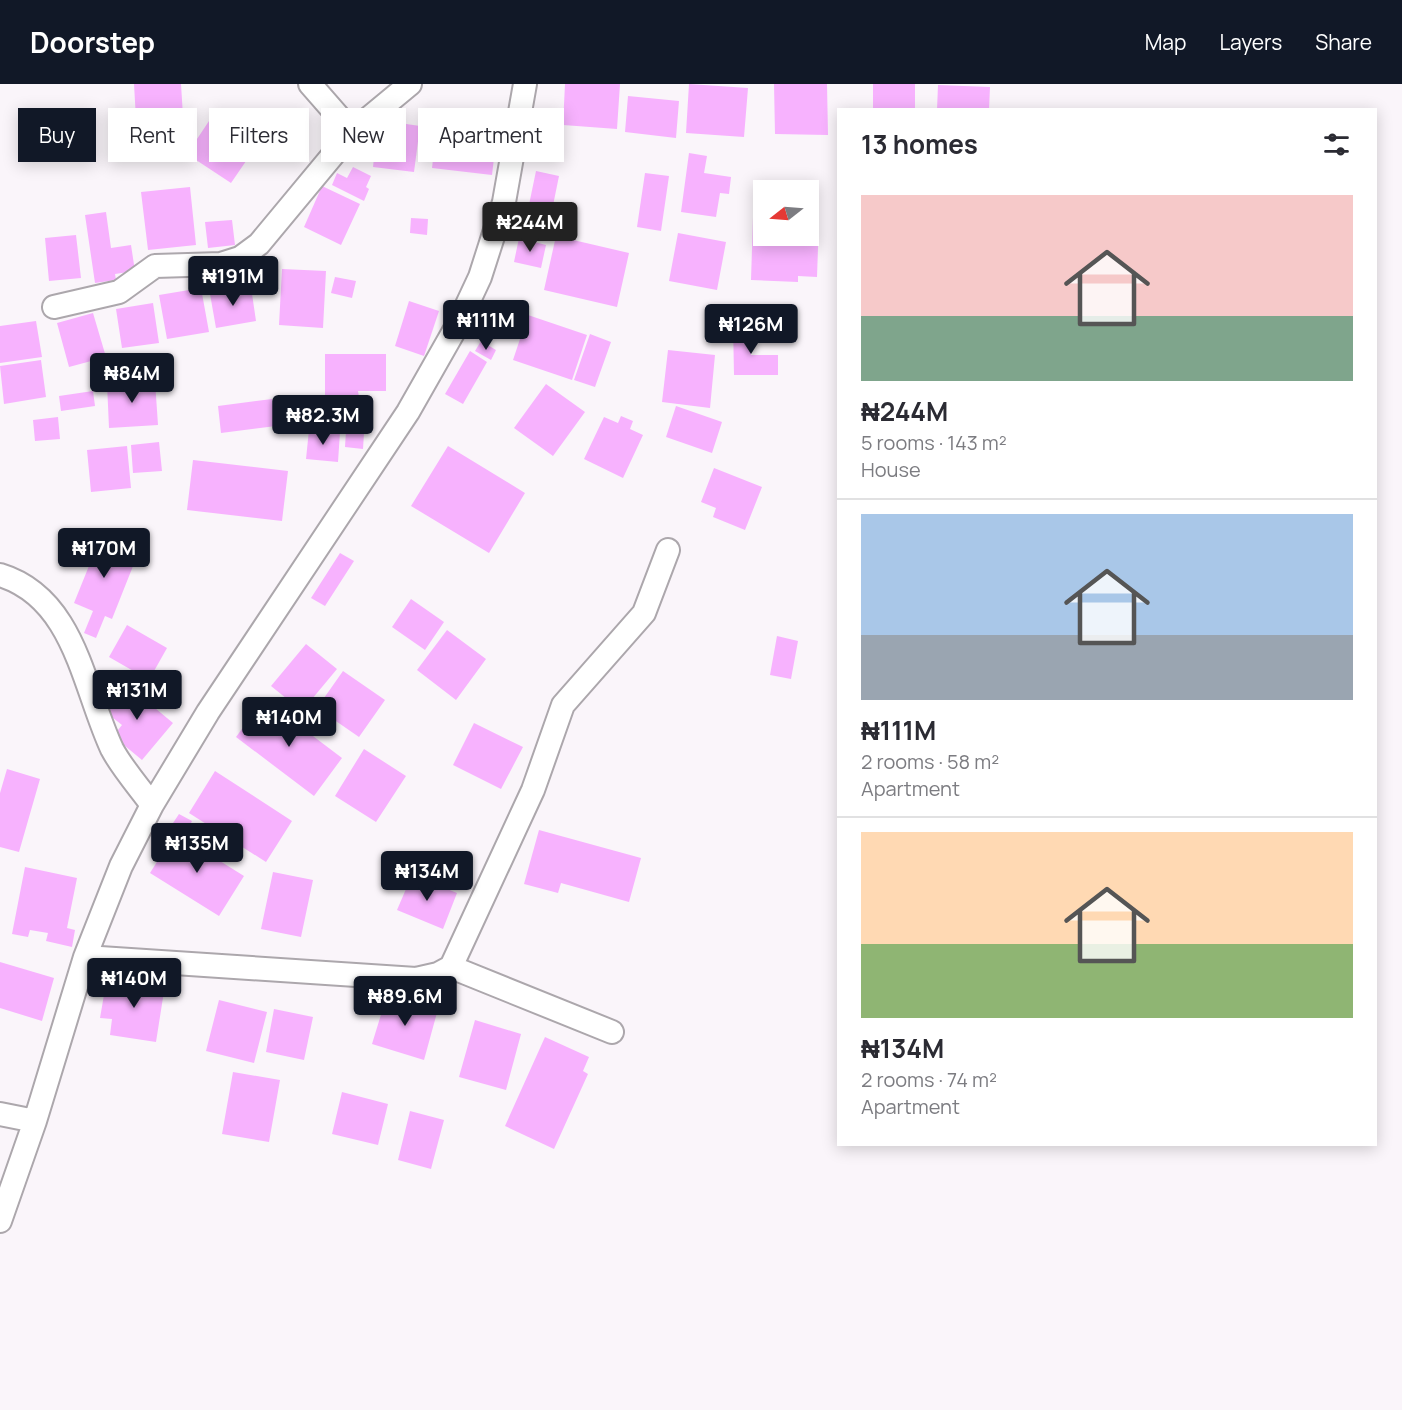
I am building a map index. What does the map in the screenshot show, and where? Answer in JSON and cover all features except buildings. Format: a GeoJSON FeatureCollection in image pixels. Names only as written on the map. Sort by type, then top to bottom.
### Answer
{"type":"FeatureCollection","features":[{"type":"Feature","properties":{"kind":"street"},"geometry":{"type":"LineString","coordinates":[[310,84],[331,108]]}},
{"type":"Feature","properties":{"kind":"street"},"geometry":{"type":"LineString","coordinates":[[381,108],[410,84]]}},
{"type":"Feature","properties":{"kind":"street"},"geometry":{"type":"LineString","coordinates":[[0,1221],[35,1121],[85,957],[121,866],[152,805],[208,712],[408,412],[458,324],[480,278],[504,202],[525,84]]}},
{"type":"Feature","properties":{"kind":"street"},"geometry":{"type":"LineString","coordinates":[[54,307],[119,292],[155,266],[221,264],[240,258],[259,244],[327,162]]}},
{"type":"Feature","properties":{"kind":"street"},"geometry":{"type":"LineString","coordinates":[[85,957],[416,979],[438,974],[451,967],[533,790],[563,705],[644,613],[668,550]]}},
{"type":"Feature","properties":{"kind":"street"},"geometry":{"type":"LineString","coordinates":[[0,576],[9,578],[46,601],[64,629],[113,750],[152,805]]}},
{"type":"Feature","properties":{"kind":"street"},"geometry":{"type":"LineString","coordinates":[[451,967],[612,1032]]}},
{"type":"Feature","properties":{"kind":"street"},"geometry":{"type":"LineString","coordinates":[[0,1114],[35,1121]]}}]}
